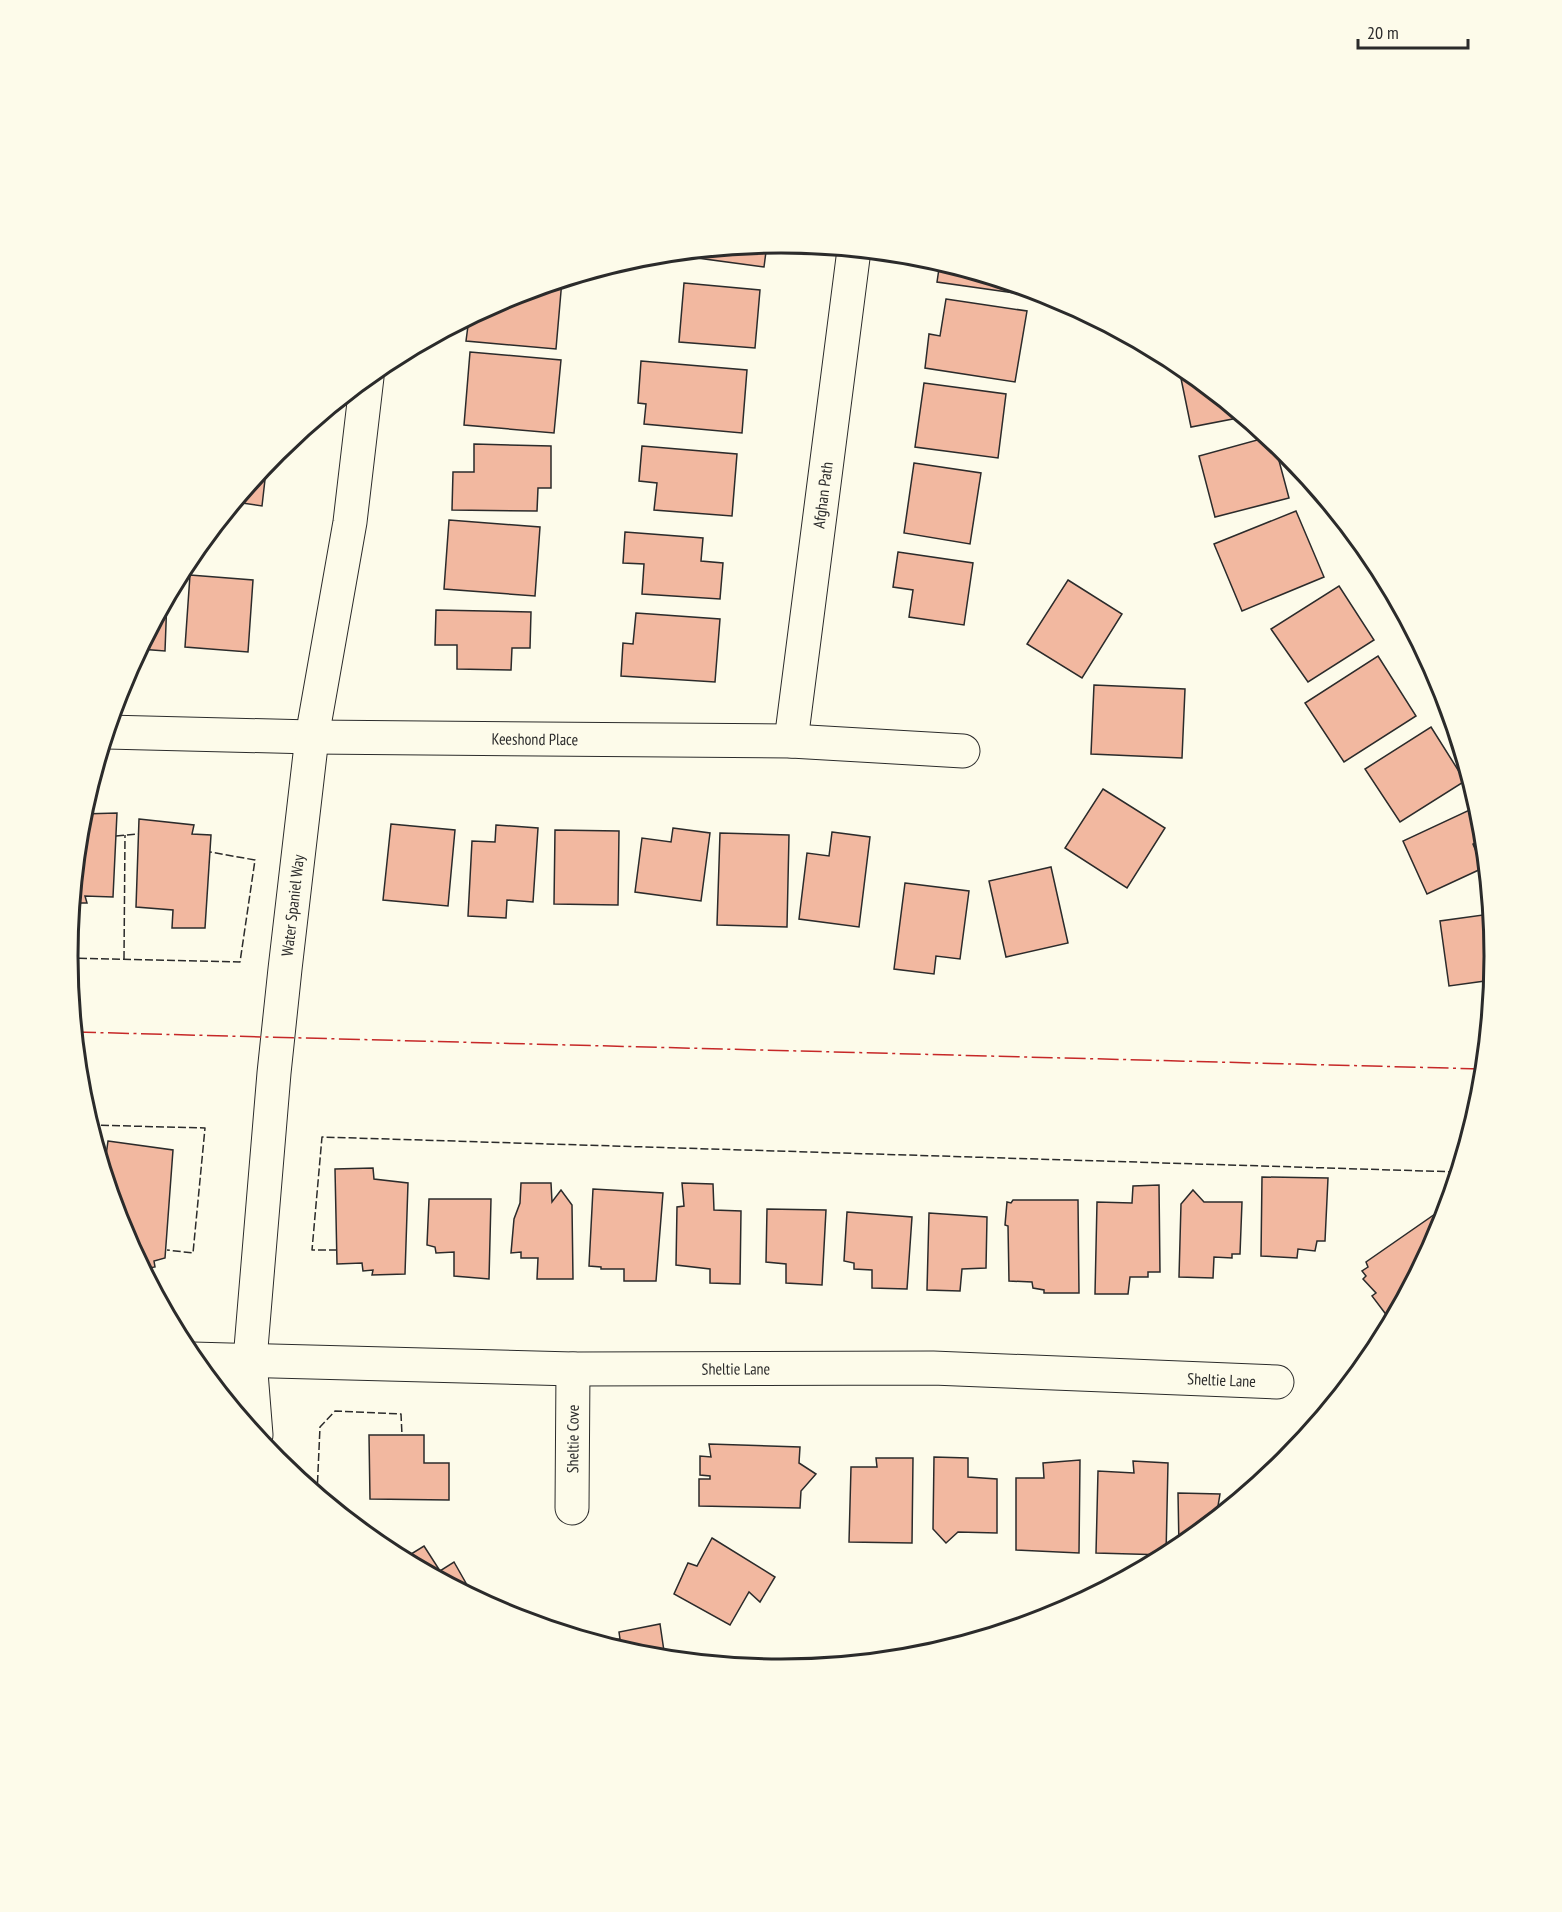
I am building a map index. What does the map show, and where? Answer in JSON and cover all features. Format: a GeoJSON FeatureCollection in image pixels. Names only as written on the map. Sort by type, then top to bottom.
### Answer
{"type":"FeatureCollection","features":[{"type":"Feature","properties":{"kind":"street","name":"Afghan Path"},"geometry":{"type":"LineString","coordinates":[[791,741],[853,257]]}},
{"type":"Feature","properties":{"kind":"street","name":"Water Spaniel Way"},"geometry":{"type":"LineString","coordinates":[[254,1422],[245,1360],[274,1073],[312,737],[350,522],[366,389]]}},
{"type":"Feature","properties":{"kind":"street","name":"Keeshond Place"},"geometry":{"type":"LineString","coordinates":[[114,732],[312,737],[791,741],[963,751]]}},
{"type":"Feature","properties":{"kind":"street","name":"Sheltie Lane"},"geometry":{"type":"LineString","coordinates":[[205,1359],[573,1369],[933,1368],[1277,1382]]}},
{"type":"Feature","properties":{"kind":"street","name":"Water Spaniel Way"},"geometry":{"type":"LineString","coordinates":[[229,1392],[245,1360]]}},
{"type":"Feature","properties":{"kind":"street","name":"Sheltie Cove"},"geometry":{"type":"LineString","coordinates":[[572,1508],[573,1369]]}},
{"type":"Feature","properties":{"kind":"building"},"geometry":{"type":"Polygon","coordinates":[[[766,254],[764,267],[699,258],[766,254]]]}},
{"type":"Feature","properties":{"kind":"building"},"geometry":{"type":"Polygon","coordinates":[[[939,272],[1015,293],[937,282],[939,272]]]}},
{"type":"Feature","properties":{"kind":"building"},"geometry":{"type":"Polygon","coordinates":[[[684,283],[760,290],[755,348],[679,342],[684,283]]]}},
{"type":"Feature","properties":{"kind":"building"},"geometry":{"type":"Polygon","coordinates":[[[561,288],[556,349],[466,341],[468,326],[561,288]]]}},
{"type":"Feature","properties":{"kind":"building"},"geometry":{"type":"Polygon","coordinates":[[[946,299],[1027,311],[1015,382],[925,368],[929,334],[940,336],[946,299]]]}},
{"type":"Feature","properties":{"kind":"building"},"geometry":{"type":"Polygon","coordinates":[[[470,352],[561,360],[554,433],[464,425],[470,352]]]}},
{"type":"Feature","properties":{"kind":"building"},"geometry":{"type":"Polygon","coordinates":[[[641,361],[747,370],[742,433],[644,424],[646,404],[638,403],[641,361]]]}},
{"type":"Feature","properties":{"kind":"building"},"geometry":{"type":"Polygon","coordinates":[[[1181,377],[1235,419],[1191,427],[1181,377]]]}},
{"type":"Feature","properties":{"kind":"building"},"geometry":{"type":"Polygon","coordinates":[[[924,383],[1006,394],[998,458],[915,447],[924,383]]]}},
{"type":"Feature","properties":{"kind":"building"},"geometry":{"type":"Polygon","coordinates":[[[1258,440],[1279,460],[1289,498],[1215,517],[1199,456],[1258,440]]]}},
{"type":"Feature","properties":{"kind":"building"},"geometry":{"type":"Polygon","coordinates":[[[474,444],[551,446],[551,488],[538,488],[537,511],[452,510],[453,472],[474,472],[474,444]]]}},
{"type":"Feature","properties":{"kind":"building"},"geometry":{"type":"Polygon","coordinates":[[[642,446],[737,454],[732,516],[654,510],[657,483],[639,481],[642,446]]]}},
{"type":"Feature","properties":{"kind":"building"},"geometry":{"type":"Polygon","coordinates":[[[914,463],[981,473],[970,544],[904,533],[914,463]]]}},
{"type":"Feature","properties":{"kind":"building"},"geometry":{"type":"Polygon","coordinates":[[[265,478],[262,506],[243,503],[265,478]]]}},
{"type":"Feature","properties":{"kind":"building"},"geometry":{"type":"Polygon","coordinates":[[[1296,511],[1324,577],[1242,611],[1214,544],[1296,511]]]}},
{"type":"Feature","properties":{"kind":"building"},"geometry":{"type":"Polygon","coordinates":[[[449,520],[540,527],[535,596],[444,589],[449,520]]]}},
{"type":"Feature","properties":{"kind":"building"},"geometry":{"type":"Polygon","coordinates":[[[625,532],[703,538],[701,561],[723,563],[720,599],[642,594],[644,564],[623,563],[625,532]]]}},
{"type":"Feature","properties":{"kind":"building"},"geometry":{"type":"Polygon","coordinates":[[[898,552],[973,563],[964,625],[909,617],[913,590],[893,587],[898,552]]]}},
{"type":"Feature","properties":{"kind":"building"},"geometry":{"type":"Polygon","coordinates":[[[190,575],[253,580],[248,652],[185,647],[190,575]]]}},
{"type":"Feature","properties":{"kind":"building"},"geometry":{"type":"Polygon","coordinates":[[[1068,580],[1122,614],[1082,678],[1027,644],[1068,580]]]}},
{"type":"Feature","properties":{"kind":"building"},"geometry":{"type":"Polygon","coordinates":[[[1339,586],[1374,640],[1308,682],[1271,629],[1339,586]]]}},
{"type":"Feature","properties":{"kind":"building"},"geometry":{"type":"Polygon","coordinates":[[[436,610],[531,612],[530,648],[512,648],[511,670],[457,669],[457,645],[435,645],[436,610]]]}},
{"type":"Feature","properties":{"kind":"building"},"geometry":{"type":"Polygon","coordinates":[[[636,613],[720,619],[715,682],[621,676],[623,643],[633,644],[636,613]]]}},
{"type":"Feature","properties":{"kind":"building"},"geometry":{"type":"Polygon","coordinates":[[[166,614],[165,651],[148,650],[166,614]]]}},
{"type":"Feature","properties":{"kind":"building"},"geometry":{"type":"Polygon","coordinates":[[[1378,656],[1416,716],[1344,762],[1305,703],[1378,656]]]}},
{"type":"Feature","properties":{"kind":"building"},"geometry":{"type":"Polygon","coordinates":[[[1094,685],[1185,689],[1182,758],[1091,754],[1094,685]]]}},
{"type":"Feature","properties":{"kind":"building"},"geometry":{"type":"Polygon","coordinates":[[[1431,727],[1459,772],[1462,783],[1400,822],[1365,769],[1431,727]]]}},
{"type":"Feature","properties":{"kind":"building"},"geometry":{"type":"Polygon","coordinates":[[[1103,789],[1165,828],[1127,888],[1065,848],[1103,789]]]}},
{"type":"Feature","properties":{"kind":"building"},"geometry":{"type":"Polygon","coordinates":[[[1468,811],[1479,870],[1427,894],[1403,841],[1468,811]]]}},
{"type":"Feature","properties":{"kind":"building"},"geometry":{"type":"Polygon","coordinates":[[[117,813],[113,897],[85,896],[87,903],[81,903],[84,864],[93,814],[117,813]]]}},
{"type":"Feature","properties":{"kind":"building"},"geometry":{"type":"Polygon","coordinates":[[[139,819],[194,825],[192,834],[211,835],[205,928],[172,928],[173,910],[136,907],[139,819]]]}},
{"type":"Feature","properties":{"kind":"building"},"geometry":{"type":"Polygon","coordinates":[[[391,824],[455,830],[448,906],[383,900],[391,824]]]}},
{"type":"Feature","properties":{"kind":"building"},"geometry":{"type":"Polygon","coordinates":[[[496,825],[538,828],[533,902],[507,900],[506,918],[468,916],[472,841],[495,842],[496,825]]]}},
{"type":"Feature","properties":{"kind":"building"},"geometry":{"type":"Polygon","coordinates":[[[673,828],[710,833],[701,901],[635,892],[642,838],[671,842],[673,828]]]}},
{"type":"Feature","properties":{"kind":"building"},"geometry":{"type":"Polygon","coordinates":[[[555,830],[619,831],[618,905],[554,904],[555,830]]]}},
{"type":"Feature","properties":{"kind":"building"},"geometry":{"type":"Polygon","coordinates":[[[832,832],[870,837],[859,927],[799,919],[807,853],[829,856],[832,832]]]}},
{"type":"Feature","properties":{"kind":"building"},"geometry":{"type":"Polygon","coordinates":[[[720,833],[789,835],[787,927],[717,925],[720,833]]]}},
{"type":"Feature","properties":{"kind":"building"},"geometry":{"type":"Polygon","coordinates":[[[1051,867],[1068,943],[1006,957],[989,881],[1051,867]]]}},
{"type":"Feature","properties":{"kind":"building"},"geometry":{"type":"Polygon","coordinates":[[[905,883],[969,891],[960,959],[936,956],[934,974],[894,969],[905,883]]]}},
{"type":"Feature","properties":{"kind":"building"},"geometry":{"type":"Polygon","coordinates":[[[1482,915],[1483,981],[1449,986],[1440,921],[1482,915]]]}},
{"type":"Feature","properties":{"kind":"building"},"geometry":{"type":"Polygon","coordinates":[[[108,1141],[173,1150],[165,1258],[154,1261],[155,1267],[150,1267],[132,1225],[106,1153],[108,1141]]]}},
{"type":"Feature","properties":{"kind":"building"},"geometry":{"type":"Polygon","coordinates":[[[373,1168],[374,1179],[408,1183],[405,1274],[372,1275],[373,1270],[363,1271],[362,1263],[337,1264],[335,1169],[373,1168]]]}},
{"type":"Feature","properties":{"kind":"building"},"geometry":{"type":"Polygon","coordinates":[[[1262,1177],[1328,1178],[1325,1241],[1317,1241],[1315,1251],[1298,1249],[1297,1258],[1261,1256],[1262,1177]]]}},
{"type":"Feature","properties":{"kind":"building"},"geometry":{"type":"Polygon","coordinates":[[[521,1183],[551,1183],[552,1202],[561,1190],[572,1205],[573,1279],[537,1279],[538,1258],[521,1258],[521,1252],[511,1253],[514,1219],[520,1203],[521,1183]]]}},
{"type":"Feature","properties":{"kind":"building"},"geometry":{"type":"Polygon","coordinates":[[[682,1183],[713,1184],[714,1210],[741,1211],[740,1284],[710,1283],[710,1269],[676,1265],[677,1207],[684,1206],[682,1183]]]}},
{"type":"Feature","properties":{"kind":"building"},"geometry":{"type":"Polygon","coordinates":[[[1159,1185],[1160,1272],[1148,1272],[1148,1277],[1130,1277],[1128,1294],[1095,1294],[1097,1202],[1132,1203],[1133,1186],[1159,1185]]]}},
{"type":"Feature","properties":{"kind":"building"},"geometry":{"type":"Polygon","coordinates":[[[593,1189],[663,1193],[656,1281],[624,1281],[624,1269],[601,1269],[601,1267],[589,1266],[593,1189]]]}},
{"type":"Feature","properties":{"kind":"building"},"geometry":{"type":"Polygon","coordinates":[[[1193,1190],[1204,1202],[1242,1202],[1240,1254],[1232,1254],[1232,1258],[1214,1257],[1213,1278],[1179,1277],[1181,1204],[1193,1190]]]}},
{"type":"Feature","properties":{"kind":"building"},"geometry":{"type":"Polygon","coordinates":[[[429,1199],[491,1199],[489,1279],[454,1276],[454,1252],[436,1253],[435,1247],[427,1245],[429,1199]]]}},
{"type":"Feature","properties":{"kind":"building"},"geometry":{"type":"Polygon","coordinates":[[[1013,1200],[1078,1200],[1079,1293],[1044,1293],[1044,1290],[1033,1288],[1032,1282],[1009,1281],[1008,1226],[1005,1225],[1007,1202],[1011,1203],[1013,1200]]]}},
{"type":"Feature","properties":{"kind":"building"},"geometry":{"type":"Polygon","coordinates":[[[767,1209],[826,1210],[822,1285],[786,1283],[786,1264],[766,1262],[767,1209]]]}},
{"type":"Feature","properties":{"kind":"building"},"geometry":{"type":"Polygon","coordinates":[[[847,1212],[912,1217],[907,1289],[872,1288],[872,1270],[854,1269],[854,1263],[844,1261],[847,1212]]]}},
{"type":"Feature","properties":{"kind":"building"},"geometry":{"type":"Polygon","coordinates":[[[929,1213],[987,1217],[986,1268],[962,1269],[960,1291],[927,1290],[929,1213]]]}},
{"type":"Feature","properties":{"kind":"building"},"geometry":{"type":"Polygon","coordinates":[[[1434,1215],[1412,1267],[1386,1314],[1372,1296],[1376,1293],[1363,1279],[1366,1276],[1362,1271],[1368,1267],[1366,1262],[1434,1215]]]}},
{"type":"Feature","properties":{"kind":"building"},"geometry":{"type":"Polygon","coordinates":[[[369,1435],[424,1435],[424,1463],[449,1463],[449,1500],[370,1499],[369,1435]]]}},
{"type":"Feature","properties":{"kind":"building"},"geometry":{"type":"Polygon","coordinates":[[[709,1444],[800,1447],[799,1463],[816,1474],[801,1491],[800,1508],[699,1506],[699,1479],[710,1479],[710,1476],[700,1475],[700,1456],[711,1457],[709,1444]]]}},
{"type":"Feature","properties":{"kind":"building"},"geometry":{"type":"Polygon","coordinates":[[[934,1457],[968,1458],[968,1477],[997,1479],[997,1533],[958,1532],[946,1543],[933,1529],[934,1457]]]}},
{"type":"Feature","properties":{"kind":"building"},"geometry":{"type":"Polygon","coordinates":[[[876,1458],[913,1458],[912,1543],[849,1542],[851,1467],[877,1467],[876,1458]]]}},
{"type":"Feature","properties":{"kind":"building"},"geometry":{"type":"Polygon","coordinates":[[[1080,1460],[1079,1553],[1016,1550],[1016,1478],[1044,1478],[1043,1463],[1080,1460]]]}},
{"type":"Feature","properties":{"kind":"building"},"geometry":{"type":"Polygon","coordinates":[[[1133,1461],[1168,1463],[1166,1544],[1149,1555],[1096,1553],[1098,1471],[1134,1473],[1133,1461]]]}},
{"type":"Feature","properties":{"kind":"building"},"geometry":{"type":"Polygon","coordinates":[[[1178,1493],[1220,1494],[1219,1506],[1179,1536],[1178,1493]]]}},
{"type":"Feature","properties":{"kind":"building"},"geometry":{"type":"Polygon","coordinates":[[[712,1538],[775,1577],[760,1602],[749,1592],[730,1625],[674,1594],[688,1563],[697,1566],[712,1538]]]}},
{"type":"Feature","properties":{"kind":"building"},"geometry":{"type":"Polygon","coordinates":[[[424,1546],[440,1571],[429,1565],[411,1554],[424,1546]]]}},
{"type":"Feature","properties":{"kind":"building"},"geometry":{"type":"Polygon","coordinates":[[[454,1562],[467,1586],[440,1571],[454,1562]]]}},
{"type":"Feature","properties":{"kind":"building"},"geometry":{"type":"Polygon","coordinates":[[[660,1624],[664,1648],[618,1639],[620,1639],[619,1632],[660,1624]]]}},
{"type":"Feature","properties":{"kind":"fence"},"geometry":{"type":"LineString","coordinates":[[116,836],[139,834]]}},
{"type":"Feature","properties":{"kind":"fence"},"geometry":{"type":"LineString","coordinates":[[124,959],[125,835]]}},
{"type":"Feature","properties":{"kind":"fence"},"geometry":{"type":"LineString","coordinates":[[78,958],[240,962],[255,860],[210,852]]}},
{"type":"Feature","properties":{"kind":"fence"},"geometry":{"type":"LineString","coordinates":[[99,1125],[205,1128],[193,1253],[167,1250]]}},
{"type":"Feature","properties":{"kind":"fence"},"geometry":{"type":"LineString","coordinates":[[337,1250],[312,1250],[322,1137],[1450,1172]]}},
{"type":"Feature","properties":{"kind":"fence"},"geometry":{"type":"LineString","coordinates":[[317,1485],[320,1427],[335,1411],[401,1414],[402,1435]]}},
{"type":"Feature","properties":{"kind":"power"},"geometry":{"type":"LineString","coordinates":[[83,1032],[1474,1069]]}}]}
